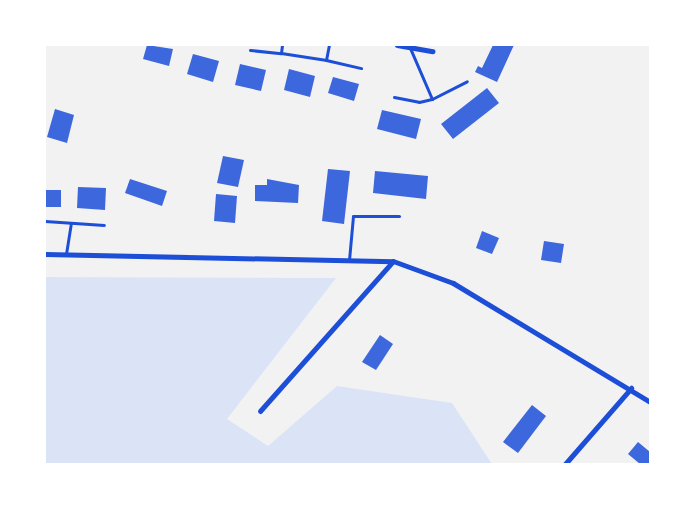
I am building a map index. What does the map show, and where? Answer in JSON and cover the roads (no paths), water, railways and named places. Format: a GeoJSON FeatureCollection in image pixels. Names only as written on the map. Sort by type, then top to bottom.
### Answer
{"type":"FeatureCollection","features":[{"type":"Feature","properties":{"kind":"street"},"geometry":{"type":"LineString","coordinates":[[397,45],[432,51]]}},
{"type":"Feature","properties":{"kind":"street"},"geometry":{"type":"LineString","coordinates":[[45,254],[393,261],[453,283],[631,388],[650,402]]}},
{"type":"Feature","properties":{"kind":"street"},"geometry":{"type":"LineString","coordinates":[[260,411],[393,261]]}},
{"type":"Feature","properties":{"kind":"street"},"geometry":{"type":"LineString","coordinates":[[565,464],[631,388]]}},
{"type":"Feature","properties":{"kind":"lane"},"geometry":{"type":"LineString","coordinates":[[281,53],[282,45]]}},
{"type":"Feature","properties":{"kind":"lane"},"geometry":{"type":"LineString","coordinates":[[326,60],[329,45]]}},
{"type":"Feature","properties":{"kind":"lane"},"geometry":{"type":"LineString","coordinates":[[410,48],[432,99]]}},
{"type":"Feature","properties":{"kind":"lane"},"geometry":{"type":"LineString","coordinates":[[250,50],[326,60],[360,69]]}},
{"type":"Feature","properties":{"kind":"lane"},"geometry":{"type":"LineString","coordinates":[[394,97],[419,102],[432,99],[467,81]]}},
{"type":"Feature","properties":{"kind":"lane"},"geometry":{"type":"LineString","coordinates":[[349,260],[353,216],[399,216]]}},
{"type":"Feature","properties":{"kind":"lane"},"geometry":{"type":"LineString","coordinates":[[45,220],[104,225]]}},
{"type":"Feature","properties":{"kind":"lane"},"geometry":{"type":"LineString","coordinates":[[66,254],[71,223]]}}]}
